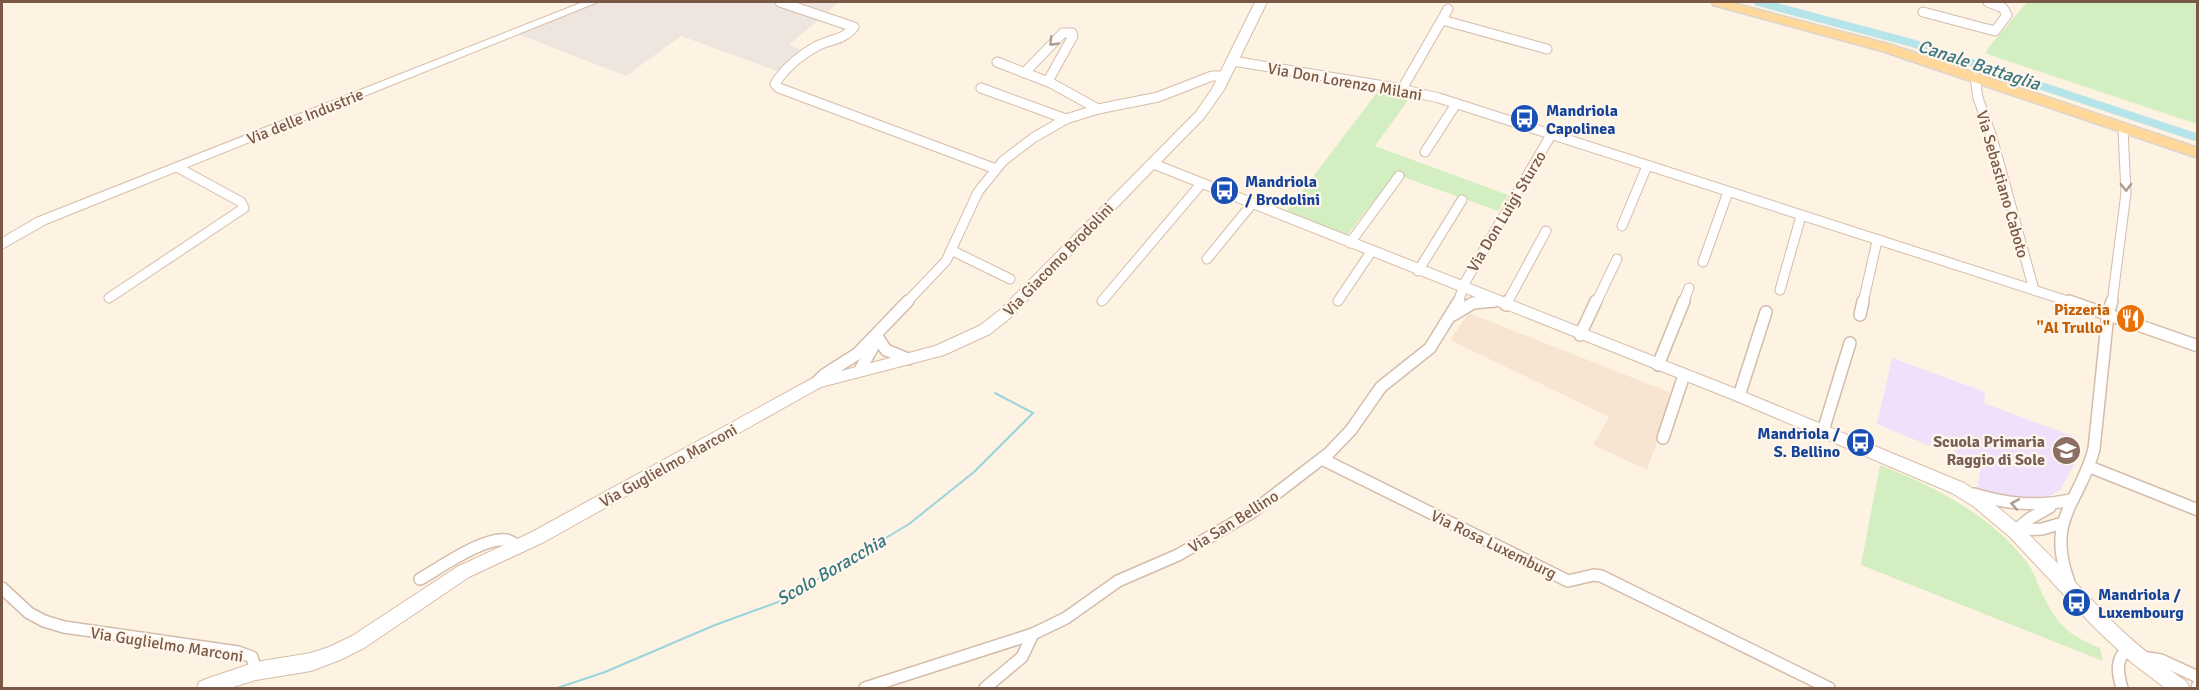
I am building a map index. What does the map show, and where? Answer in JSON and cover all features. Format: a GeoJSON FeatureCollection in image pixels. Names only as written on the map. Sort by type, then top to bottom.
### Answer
{"type":"FeatureCollection","features":[{"type":"Feature","properties":{"kind":"main road"},"geometry":{"type":"LineString","coordinates":[[1718,2],[1887,48],[2198,153]]}},
{"type":"Feature","properties":{"kind":"street","name":"Via delle Industrie"},"geometry":{"type":"LineString","coordinates":[[2,244],[18,232],[592,2]]}},
{"type":"Feature","properties":{"kind":"street"},"geometry":{"type":"LineString","coordinates":[[783,2],[854,27],[837,42],[816,46],[779,76],[775,84],[779,88],[996,169]]}},
{"type":"Feature","properties":{"kind":"street"},"geometry":{"type":"LineString","coordinates":[[1225,76],[1261,2]]}},
{"type":"Feature","properties":{"kind":"street"},"geometry":{"type":"LineString","coordinates":[[1923,12],[1995,31],[2007,15],[2002,8],[1988,2]]}},
{"type":"Feature","properties":{"kind":"street"},"geometry":{"type":"LineString","coordinates":[[1402,89],[1448,9]]}},
{"type":"Feature","properties":{"kind":"street"},"geometry":{"type":"LineString","coordinates":[[1442,20],[1547,49]]}},
{"type":"Feature","properties":{"kind":"street"},"geometry":{"type":"LineString","coordinates":[[1024,73],[1063,33],[1072,33],[1073,36],[1048,81]]}},
{"type":"Feature","properties":{"kind":"street","name":"Via Don Lorenzo Milani"},"geometry":{"type":"LineString","coordinates":[[1233,61],[1402,89],[1456,104],[2108,314],[2198,346]]}},
{"type":"Feature","properties":{"kind":"street"},"geometry":{"type":"LineString","coordinates":[[998,63],[1048,81],[1098,109]]}},
{"type":"Feature","properties":{"kind":"street","name":"Via Guglielmo Marconi"},"geometry":{"type":"LineString","coordinates":[[2,588],[28,613],[44,621],[87,633],[238,652],[252,657],[256,671],[311,662],[334,654],[358,642],[446,582],[519,547],[816,383],[859,364],[880,333],[946,261],[978,192],[996,169],[1033,138],[1066,119],[1098,109],[1158,96],[1212,76],[1225,76]]}},
{"type":"Feature","properties":{"kind":"street","name":"Via Giacomo Brodolini"},"geometry":{"type":"LineString","coordinates":[[859,364],[908,359],[959,345],[993,325],[1200,115],[1225,76]]}},
{"type":"Feature","properties":{"kind":"street","name":"Via Sebastiano Caboto"},"geometry":{"type":"LineString","coordinates":[[1975,77],[1978,98],[1992,136],[2034,290]]}},
{"type":"Feature","properties":{"kind":"street"},"geometry":{"type":"LineString","coordinates":[[981,88],[1066,119]]}},
{"type":"Feature","properties":{"kind":"street"},"geometry":{"type":"LineString","coordinates":[[1425,152],[1456,104]]}},
{"type":"Feature","properties":{"kind":"street"},"geometry":{"type":"LineString","coordinates":[[2074,593],[2061,556],[2059,541],[2071,500],[2090,467],[2094,449],[2108,314],[2112,302],[2126,193],[2123,129]]}},
{"type":"Feature","properties":{"kind":"street","name":"Via Don Luigi Sturzo"},"geometry":{"type":"LineString","coordinates":[[1472,295],[1464,284],[1551,135]]}},
{"type":"Feature","properties":{"kind":"street"},"geometry":{"type":"LineString","coordinates":[[1151,164],[1350,243],[1472,295],[1501,303],[1739,396],[1961,490],[2018,505],[2053,506]]}},
{"type":"Feature","properties":{"kind":"street"},"geometry":{"type":"LineString","coordinates":[[1622,226],[1647,166]]}},
{"type":"Feature","properties":{"kind":"street"},"geometry":{"type":"LineString","coordinates":[[110,298],[244,208],[241,202],[177,167]]}},
{"type":"Feature","properties":{"kind":"street"},"geometry":{"type":"LineString","coordinates":[[1350,243],[1399,177]]}},
{"type":"Feature","properties":{"kind":"street"},"geometry":{"type":"LineString","coordinates":[[1102,301],[1201,184]]}},
{"type":"Feature","properties":{"kind":"street"},"geometry":{"type":"LineString","coordinates":[[1703,262],[1728,192]]}},
{"type":"Feature","properties":{"kind":"street"},"geometry":{"type":"LineString","coordinates":[[1418,271],[1462,200]]}},
{"type":"Feature","properties":{"kind":"street"},"geometry":{"type":"LineString","coordinates":[[1207,259],[1252,204]]}},
{"type":"Feature","properties":{"kind":"street"},"geometry":{"type":"LineString","coordinates":[[1780,290],[1801,216]]}},
{"type":"Feature","properties":{"kind":"street"},"geometry":{"type":"LineString","coordinates":[[1501,303],[1546,231]]}},
{"type":"Feature","properties":{"kind":"street"},"geometry":{"type":"LineString","coordinates":[[1860,315],[1877,241]]}},
{"type":"Feature","properties":{"kind":"street"},"geometry":{"type":"LineString","coordinates":[[951,250],[1010,279]]}},
{"type":"Feature","properties":{"kind":"street"},"geometry":{"type":"LineString","coordinates":[[1338,301],[1371,252]]}},
{"type":"Feature","properties":{"kind":"street"},"geometry":{"type":"LineString","coordinates":[[1580,335],[1617,259]]}},
{"type":"Feature","properties":{"kind":"street"},"geometry":{"type":"LineString","coordinates":[[1658,365],[1689,288]]}},
{"type":"Feature","properties":{"kind":"street","name":"Via San Bellino"},"geometry":{"type":"LineString","coordinates":[[865,688],[1033,634],[1066,618],[1118,582],[1178,555],[1251,513],[1322,459],[1351,429],[1381,387],[1430,348],[1453,315],[1464,293],[1472,295],[1453,315]]}},
{"type":"Feature","properties":{"kind":"street"},"geometry":{"type":"LineString","coordinates":[[1739,396],[1766,312]]}},
{"type":"Feature","properties":{"kind":"street"},"geometry":{"type":"LineString","coordinates":[[880,333],[881,347],[887,352],[908,359]]}},
{"type":"Feature","properties":{"kind":"street"},"geometry":{"type":"LineString","coordinates":[[1823,431],[1850,343]]}},
{"type":"Feature","properties":{"kind":"street"},"geometry":{"type":"LineString","coordinates":[[1663,438],[1684,375]]}},
{"type":"Feature","properties":{"kind":"street","name":"Via Rosa Luxemburg"},"geometry":{"type":"LineString","coordinates":[[1322,459],[1568,581],[1593,575],[1601,576],[1829,688]]}},
{"type":"Feature","properties":{"kind":"street"},"geometry":{"type":"LineString","coordinates":[[2090,467],[2198,510]]}},
{"type":"Feature","properties":{"kind":"street"},"geometry":{"type":"LineString","coordinates":[[1961,490],[2016,530],[2074,593],[2135,652],[2180,688]]}},
{"type":"Feature","properties":{"kind":"street"},"geometry":{"type":"LineString","coordinates":[[2016,530],[2029,519],[2053,506],[2071,500]]}},
{"type":"Feature","properties":{"kind":"street"},"geometry":{"type":"LineString","coordinates":[[2016,530],[2042,529],[2063,523]]}},
{"type":"Feature","properties":{"kind":"street"},"geometry":{"type":"LineString","coordinates":[[420,579],[497,540],[509,541],[519,547]]}},
{"type":"Feature","properties":{"kind":"street"},"geometry":{"type":"LineString","coordinates":[[985,688],[1022,657],[1033,634]]}},
{"type":"Feature","properties":{"kind":"street"},"geometry":{"type":"LineString","coordinates":[[2122,688],[2116,668],[2117,660],[2124,651],[2156,658],[2198,677]]}},
{"type":"Feature","properties":{"kind":"street"},"geometry":{"type":"LineString","coordinates":[[206,688],[256,671]]}},
{"type":"Feature","properties":{"kind":"shaded area"},"geometry":{"type":"Polygon","coordinates":[[[599,2],[839,2],[789,45],[809,53],[785,74],[681,36],[626,76],[518,34],[599,2]]]}},
{"type":"Feature","properties":{"kind":"shaded area"},"geometry":{"type":"Polygon","coordinates":[[[1469,313],[1674,394],[1647,470],[1593,445],[1609,417],[1450,340],[1469,313]]]}},
{"type":"Feature","properties":{"kind":"shaded area"},"geometry":{"type":"Polygon","coordinates":[[[1892,358],[1985,392],[1984,403],[2075,437],[2074,447],[2079,449],[2074,465],[2060,490],[2048,497],[2035,499],[2017,499],[1989,493],[1977,488],[1981,467],[1954,455],[1955,447],[1932,439],[1930,446],[1877,424],[1892,358]]]}},
{"type":"Feature","properties":{"kind":"green space"},"geometry":{"type":"Polygon","coordinates":[[[2027,2],[2198,2],[2197,124],[1986,53],[2027,2]]]}},
{"type":"Feature","properties":{"kind":"green space"},"geometry":{"type":"Polygon","coordinates":[[[1379,90],[1411,96],[1375,146],[1508,195],[1498,211],[1395,174],[1347,235],[1287,211],[1379,90]]]}},
{"type":"Feature","properties":{"kind":"green space"},"geometry":{"type":"Polygon","coordinates":[[[1880,465],[1940,492],[1995,529],[2027,563],[2057,619],[2070,632],[2100,648],[2103,661],[1861,565],[1880,465]]]}},
{"type":"Feature","properties":{"kind":"waterway","name":"Canale Battaglia"},"geometry":{"type":"LineString","coordinates":[[1758,2],[1912,43],[2198,138]]}},
{"type":"Feature","properties":{"kind":"waterway","name":"Scolo Boracchia"},"geometry":{"type":"LineString","coordinates":[[557,688],[605,672],[715,625],[781,601],[909,524],[974,472],[1033,413],[995,393]]}},
{"type":"Feature","properties":{"kind":"place","name":"Mandriola Capolinea"},"geometry":{"type":"Point","coordinates":[1525,119]}},
{"type":"Feature","properties":{"kind":"place","name":"Mandriola / Brodolini"},"geometry":{"type":"Point","coordinates":[1224,190]}},
{"type":"Feature","properties":{"kind":"place","name":"Pizzeria \"Al Trullo\""},"geometry":{"type":"Point","coordinates":[2131,318]}},
{"type":"Feature","properties":{"kind":"place","name":"Mandriola / S. Bellino"},"geometry":{"type":"Point","coordinates":[1861,442]}},
{"type":"Feature","properties":{"kind":"place","name":"Scuola Primaria Raggio di Sole"},"geometry":{"type":"Point","coordinates":[2066,450]}},
{"type":"Feature","properties":{"kind":"place","name":"Mandriola / Luxembourg"},"geometry":{"type":"Point","coordinates":[2077,603]}}]}
